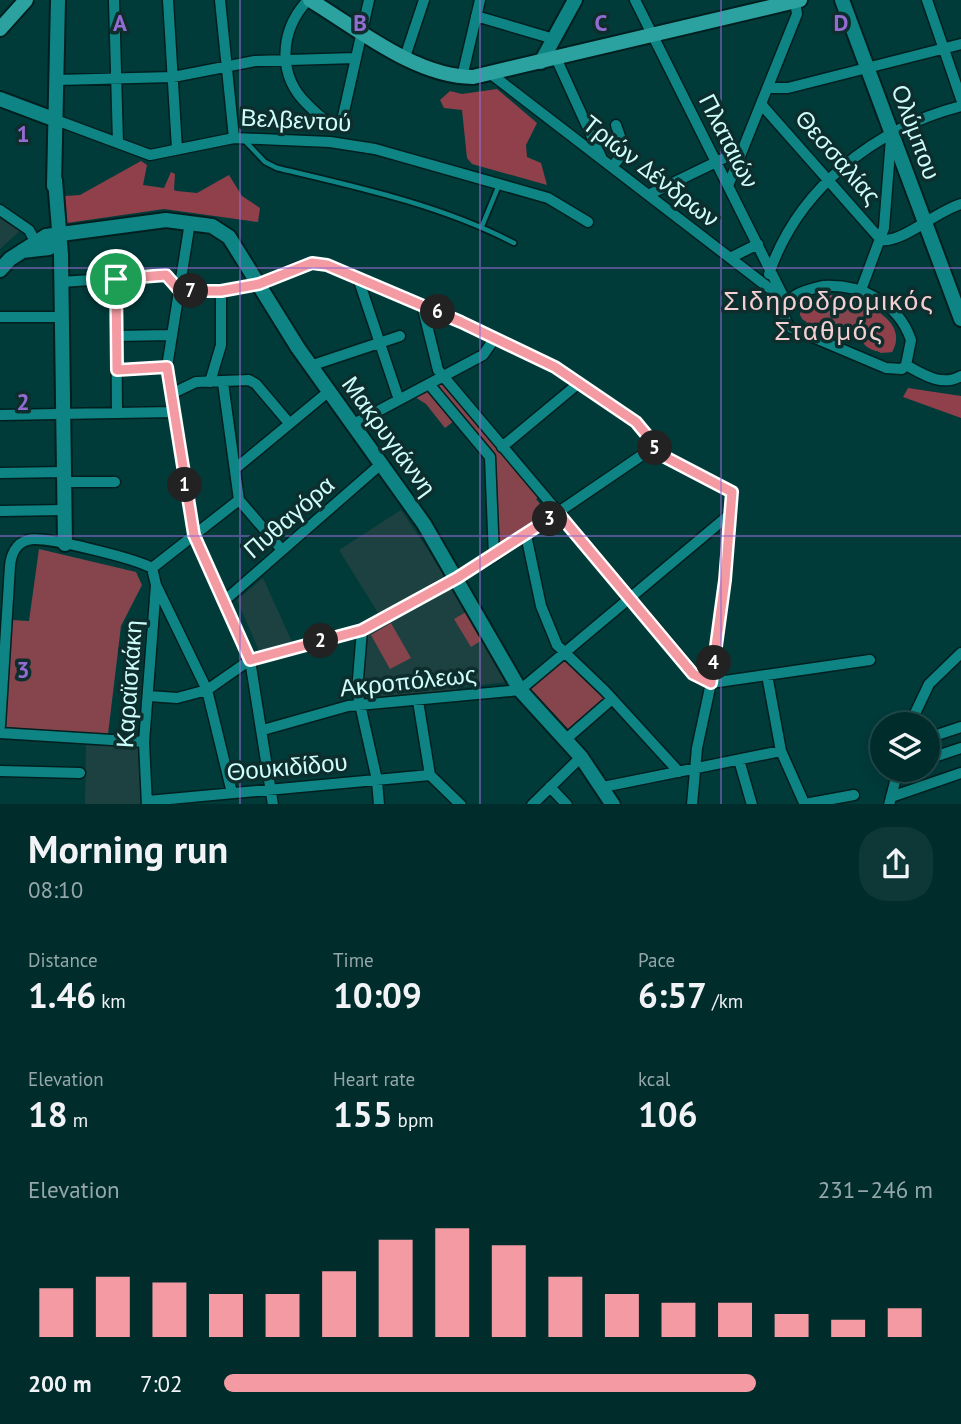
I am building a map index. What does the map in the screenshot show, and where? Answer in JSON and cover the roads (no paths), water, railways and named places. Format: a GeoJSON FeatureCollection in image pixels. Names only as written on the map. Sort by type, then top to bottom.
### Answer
{"type":"FeatureCollection","features":[{"type":"Feature","properties":{"kind":"main road"},"geometry":{"type":"LineString","coordinates":[[0,29],[26,0]]}},
{"type":"Feature","properties":{"kind":"main road"},"geometry":{"type":"LineString","coordinates":[[309,0],[405,57],[442,74],[462,77],[491,74],[541,62],[553,47],[652,34],[766,4],[797,0]]}},
{"type":"Feature","properties":{"kind":"street"},"geometry":{"type":"LineString","coordinates":[[58,0],[54,237],[61,282],[65,544]]}},
{"type":"Feature","properties":{"kind":"street"},"geometry":{"type":"LineString","coordinates":[[114,0],[118,143]]}},
{"type":"Feature","properties":{"kind":"street"},"geometry":{"type":"LineString","coordinates":[[168,0],[177,149]]}},
{"type":"Feature","properties":{"kind":"street"},"geometry":{"type":"LineString","coordinates":[[220,0],[239,139]]}},
{"type":"Feature","properties":{"kind":"street"},"geometry":{"type":"LineString","coordinates":[[309,0],[288,31],[288,76],[297,93],[326,122],[341,125],[369,0]]}},
{"type":"Feature","properties":{"kind":"street"},"geometry":{"type":"LineString","coordinates":[[405,57],[424,0]]}},
{"type":"Feature","properties":{"kind":"street"},"geometry":{"type":"LineString","coordinates":[[462,77],[480,0]]}},
{"type":"Feature","properties":{"kind":"street"},"geometry":{"type":"LineString","coordinates":[[553,47],[575,0]]}},
{"type":"Feature","properties":{"kind":"street","name":"Πλαταιών"},"geometry":{"type":"LineString","coordinates":[[635,0],[786,301],[783,317],[796,331],[886,368],[902,369],[906,365]]}},
{"type":"Feature","properties":{"kind":"street"},"geometry":{"type":"LineString","coordinates":[[729,186],[797,14],[797,0]]}},
{"type":"Feature","properties":{"kind":"street","name":"Ολύμπου"},"geometry":{"type":"LineString","coordinates":[[842,0],[925,220],[958,297],[961,319]]}},
{"type":"Feature","properties":{"kind":"street"},"geometry":{"type":"LineString","coordinates":[[927,0],[961,99]]}},
{"type":"Feature","properties":{"kind":"street"},"geometry":{"type":"LineString","coordinates":[[476,16],[553,47],[607,164],[625,151],[617,125]]}},
{"type":"Feature","properties":{"kind":"street"},"geometry":{"type":"LineString","coordinates":[[768,88],[788,88],[961,44]]}},
{"type":"Feature","properties":{"kind":"street"},"geometry":{"type":"LineString","coordinates":[[57,80],[173,77],[286,58],[356,58]]}},
{"type":"Feature","properties":{"kind":"street","name":"Τριών Δένδρων"},"geometry":{"type":"LineString","coordinates":[[491,74],[786,301]]}},
{"type":"Feature","properties":{"kind":"street","name":"Βελβεντού"},"geometry":{"type":"LineString","coordinates":[[0,99],[149,155],[239,139],[350,144],[400,155],[548,198],[588,222]]}},
{"type":"Feature","properties":{"kind":"street","name":"Θεσσαλίας"},"geometry":{"type":"LineString","coordinates":[[761,104],[830,178],[881,240]]}},
{"type":"Feature","properties":{"kind":"street"},"geometry":{"type":"LineString","coordinates":[[765,285],[798,217],[830,178],[891,131],[961,106]]}},
{"type":"Feature","properties":{"kind":"street"},"geometry":{"type":"LineString","coordinates":[[861,290],[881,240],[891,131]]}},
{"type":"Feature","properties":{"kind":"street"},"geometry":{"type":"LineString","coordinates":[[648,195],[743,149]]}},
{"type":"Feature","properties":{"kind":"street"},"geometry":{"type":"LineString","coordinates":[[881,240],[892,241],[925,220],[961,204]]}},
{"type":"Feature","properties":{"kind":"street"},"geometry":{"type":"LineString","coordinates":[[0,210],[29,229],[54,237]]}},
{"type":"Feature","properties":{"kind":"street","name":"Μακρυγιάννη"},"geometry":{"type":"LineString","coordinates":[[54,237],[155,221],[212,226],[229,237],[310,366],[424,524],[520,690],[581,757],[613,804]]}},
{"type":"Feature","properties":{"kind":"street"},"geometry":{"type":"LineString","coordinates":[[190,222],[167,367],[173,412],[194,535],[250,660],[273,804]]}},
{"type":"Feature","properties":{"kind":"street"},"geometry":{"type":"LineString","coordinates":[[0,270],[21,252],[54,237]]}},
{"type":"Feature","properties":{"kind":"street"},"geometry":{"type":"LineString","coordinates":[[730,258],[758,244]]}},
{"type":"Feature","properties":{"kind":"street"},"geometry":{"type":"LineString","coordinates":[[61,282],[166,275],[180,291],[221,291],[259,284],[312,263],[327,265],[422,305],[555,367],[646,430],[654,447],[678,466],[732,492],[725,580],[711,683],[694,769],[692,804]]}},
{"type":"Feature","properties":{"kind":"street"},"geometry":{"type":"LineString","coordinates":[[358,278],[399,400]]}},
{"type":"Feature","properties":{"kind":"street"},"geometry":{"type":"LineString","coordinates":[[116,279],[117,413]]}},
{"type":"Feature","properties":{"kind":"street"},"geometry":{"type":"LineString","coordinates":[[786,301],[803,291],[823,286],[861,290],[885,304],[902,320],[911,340],[906,365],[942,381],[953,381],[961,376]]}},
{"type":"Feature","properties":{"kind":"street"},"geometry":{"type":"LineString","coordinates":[[210,382],[221,345],[221,291]]}},
{"type":"Feature","properties":{"kind":"street"},"geometry":{"type":"LineString","coordinates":[[422,305],[438,370],[693,674],[711,683],[870,660]]}},
{"type":"Feature","properties":{"kind":"street"},"geometry":{"type":"LineString","coordinates":[[0,317],[62,317]]}},
{"type":"Feature","properties":{"kind":"street"},"geometry":{"type":"LineString","coordinates":[[117,336],[171,335]]}},
{"type":"Feature","properties":{"kind":"street"},"geometry":{"type":"LineString","coordinates":[[310,366],[400,335]]}},
{"type":"Feature","properties":{"kind":"street"},"geometry":{"type":"LineString","coordinates":[[352,425],[483,355],[495,338]]}},
{"type":"Feature","properties":{"kind":"street"},"geometry":{"type":"LineString","coordinates":[[117,370],[167,367]]}},
{"type":"Feature","properties":{"kind":"street"},"geometry":{"type":"LineString","coordinates":[[171,394],[196,382],[253,381],[289,423]]}},
{"type":"Feature","properties":{"kind":"street"},"geometry":{"type":"LineString","coordinates":[[223,383],[239,500],[282,551]]}},
{"type":"Feature","properties":{"kind":"street"},"geometry":{"type":"LineString","coordinates":[[502,447],[579,383]]}},
{"type":"Feature","properties":{"kind":"street"},"geometry":{"type":"LineString","coordinates":[[429,384],[490,457],[494,556]]}},
{"type":"Feature","properties":{"kind":"street"},"geometry":{"type":"LineString","coordinates":[[235,469],[328,392]]}},
{"type":"Feature","properties":{"kind":"street"},"geometry":{"type":"LineString","coordinates":[[0,415],[173,412]]}},
{"type":"Feature","properties":{"kind":"street"},"geometry":{"type":"LineString","coordinates":[[149,696],[177,698],[207,690],[250,660],[362,630],[494,556],[654,447]]}},
{"type":"Feature","properties":{"kind":"street","name":"Πυθαγόρα"},"geometry":{"type":"LineString","coordinates":[[224,601],[381,464]]}},
{"type":"Feature","properties":{"kind":"street"},"geometry":{"type":"LineString","coordinates":[[0,473],[115,482]]}},
{"type":"Feature","properties":{"kind":"street"},"geometry":{"type":"LineString","coordinates":[[0,726],[11,556],[28,540],[65,544],[152,568],[239,500]]}},
{"type":"Feature","properties":{"kind":"street"},"geometry":{"type":"LineString","coordinates":[[0,511],[65,510]]}},
{"type":"Feature","properties":{"kind":"street"},"geometry":{"type":"LineString","coordinates":[[520,690],[729,515]]}},
{"type":"Feature","properties":{"kind":"street"},"geometry":{"type":"LineString","coordinates":[[526,535],[543,614],[562,654],[612,699],[679,772]]}},
{"type":"Feature","properties":{"kind":"street","name":"Καραϊσκάκη"},"geometry":{"type":"LineString","coordinates":[[148,803],[144,742],[155,613],[156,585],[152,568]]}},
{"type":"Feature","properties":{"kind":"street"},"geometry":{"type":"LineString","coordinates":[[156,585],[207,690],[232,793]]}},
{"type":"Feature","properties":{"kind":"street"},"geometry":{"type":"LineString","coordinates":[[155,613],[172,616]]}},
{"type":"Feature","properties":{"kind":"street"},"geometry":{"type":"LineString","coordinates":[[362,630],[357,680],[377,780],[379,804]]}},
{"type":"Feature","properties":{"kind":"street"},"geometry":{"type":"LineString","coordinates":[[916,712],[929,684],[961,653]]}},
{"type":"Feature","properties":{"kind":"street"},"geometry":{"type":"LineString","coordinates":[[766,675],[781,751],[805,804],[854,795]]}},
{"type":"Feature","properties":{"kind":"street","name":"Ακροπόλεως"},"geometry":{"type":"LineString","coordinates":[[263,730],[330,710],[361,705],[520,690]]}},
{"type":"Feature","properties":{"kind":"street"},"geometry":{"type":"LineString","coordinates":[[565,740],[612,699]]}},
{"type":"Feature","properties":{"kind":"street"},"geometry":{"type":"LineString","coordinates":[[418,701],[430,775],[460,804]]}},
{"type":"Feature","properties":{"kind":"street"},"geometry":{"type":"LineString","coordinates":[[940,734],[961,727]]}},
{"type":"Feature","properties":{"kind":"street"},"geometry":{"type":"LineString","coordinates":[[0,733],[144,742]]}},
{"type":"Feature","properties":{"kind":"street"},"geometry":{"type":"LineString","coordinates":[[940,755],[961,748]]}},
{"type":"Feature","properties":{"kind":"street"},"geometry":{"type":"LineString","coordinates":[[603,787],[781,751]]}},
{"type":"Feature","properties":{"kind":"street"},"geometry":{"type":"LineString","coordinates":[[532,804],[581,757]]}},
{"type":"Feature","properties":{"kind":"street"},"geometry":{"type":"LineString","coordinates":[[739,760],[752,804]]}},
{"type":"Feature","properties":{"kind":"street"},"geometry":{"type":"LineString","coordinates":[[0,771],[80,773]]}},
{"type":"Feature","properties":{"kind":"street"},"geometry":{"type":"LineString","coordinates":[[890,801],[961,773]]}},
{"type":"Feature","properties":{"kind":"street","name":"Θουκιδίδου"},"geometry":{"type":"LineString","coordinates":[[148,803],[430,775]]}},
{"type":"Feature","properties":{"kind":"street"},"geometry":{"type":"LineString","coordinates":[[890,801],[895,782]]}},
{"type":"Feature","properties":{"kind":"street"},"geometry":{"type":"LineString","coordinates":[[550,787],[566,804]]}},
{"type":"Feature","properties":{"kind":"lane"},"geometry":{"type":"LineString","coordinates":[[239,139],[265,162],[277,168],[386,195],[482,226],[514,243]]}},
{"type":"Feature","properties":{"kind":"lane"},"geometry":{"type":"LineString","coordinates":[[482,226],[499,183]]}},
{"type":"Feature","properties":{"kind":"district","name":"Σιδηροδρομικός Σταθμός"},"geometry":{"type":"Point","coordinates":[829,315]}}]}
